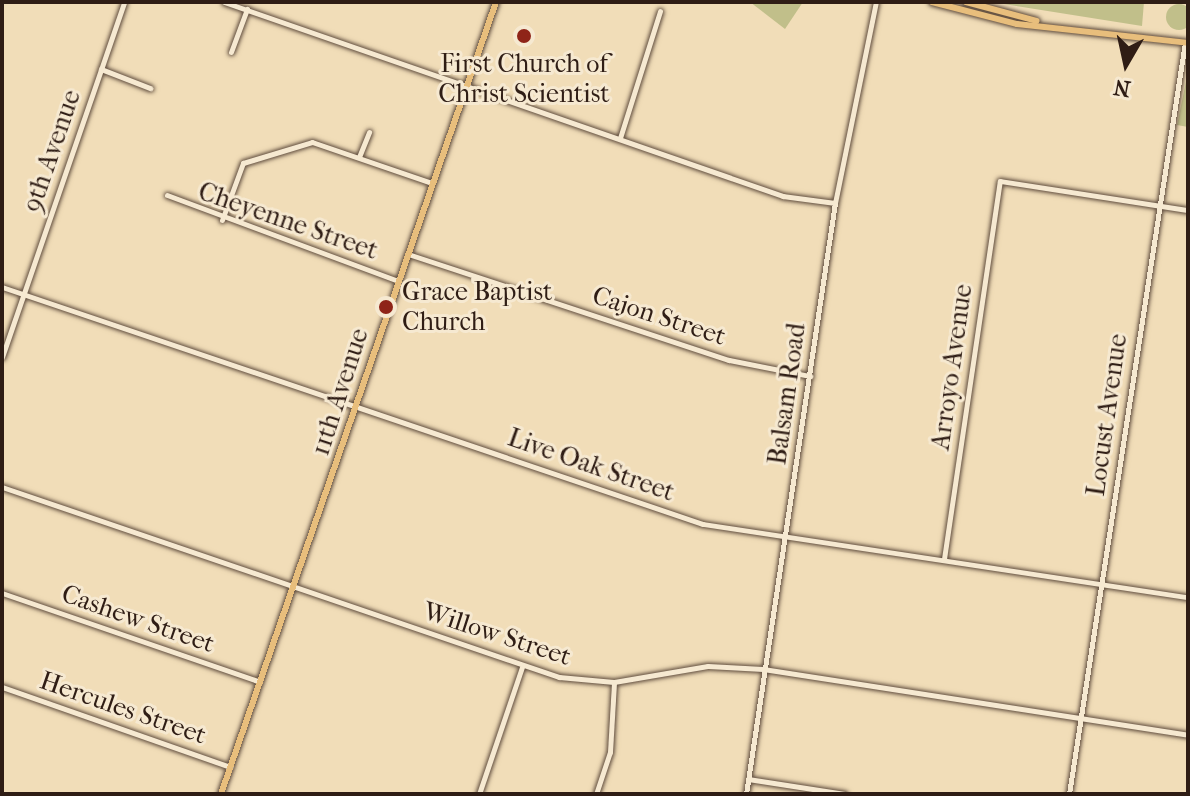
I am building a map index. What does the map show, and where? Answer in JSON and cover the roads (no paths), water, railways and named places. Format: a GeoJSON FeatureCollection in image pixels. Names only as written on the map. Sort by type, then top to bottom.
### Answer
{"type":"FeatureCollection","features":[{"type":"Feature","properties":{"kind":"main road","name":"11th Avenue"},"geometry":{"type":"LineString","coordinates":[[221,794],[496,2]]}},
{"type":"Feature","properties":{"kind":"main road"},"geometry":{"type":"LineString","coordinates":[[932,2],[1017,24],[1044,23]]}},
{"type":"Feature","properties":{"kind":"main road"},"geometry":{"type":"LineString","coordinates":[[966,2],[1044,23],[1187,42]]}},
{"type":"Feature","properties":{"kind":"street","name":"9th Avenue"},"geometry":{"type":"LineString","coordinates":[[2,357],[124,2]]}},
{"type":"Feature","properties":{"kind":"street"},"geometry":{"type":"LineString","coordinates":[[224,2],[783,196],[835,203]]}},
{"type":"Feature","properties":{"kind":"street","name":"Balsam Road"},"geometry":{"type":"LineString","coordinates":[[746,794],[835,203],[876,2]]}},
{"type":"Feature","properties":{"kind":"street"},"geometry":{"type":"LineString","coordinates":[[231,52],[247,9]]}},
{"type":"Feature","properties":{"kind":"street"},"geometry":{"type":"LineString","coordinates":[[620,138],[660,11]]}},
{"type":"Feature","properties":{"kind":"street","name":"Locust Avenue"},"geometry":{"type":"LineString","coordinates":[[1069,794],[1158,205],[1187,42]]}},
{"type":"Feature","properties":{"kind":"street"},"geometry":{"type":"LineString","coordinates":[[101,69],[150,88]]}},
{"type":"Feature","properties":{"kind":"street"},"geometry":{"type":"LineString","coordinates":[[359,158],[369,132]]}},
{"type":"Feature","properties":{"kind":"street"},"geometry":{"type":"LineString","coordinates":[[222,220],[243,163],[312,142],[432,183]]}},
{"type":"Feature","properties":{"kind":"street","name":"Arroyo Avenue"},"geometry":{"type":"LineString","coordinates":[[944,559],[1000,181],[1158,205]]}},
{"type":"Feature","properties":{"kind":"street","name":"Cheyenne Street"},"geometry":{"type":"LineString","coordinates":[[167,195],[222,220],[398,281]]}},
{"type":"Feature","properties":{"kind":"street"},"geometry":{"type":"LineString","coordinates":[[1158,205],[1188,210]]}},
{"type":"Feature","properties":{"kind":"street","name":"Cajon Street"},"geometry":{"type":"LineString","coordinates":[[407,253],[729,360],[810,376]]}},
{"type":"Feature","properties":{"kind":"street","name":"Live Oak Street"},"geometry":{"type":"LineString","coordinates":[[2,287],[703,524],[1188,597]]}},
{"type":"Feature","properties":{"kind":"street","name":"Willow Street"},"geometry":{"type":"LineString","coordinates":[[2,487],[522,667],[614,682],[708,666],[763,669],[1188,735]]}},
{"type":"Feature","properties":{"kind":"street","name":"Cashew Street"},"geometry":{"type":"LineString","coordinates":[[2,593],[260,682]]}},
{"type":"Feature","properties":{"kind":"street"},"geometry":{"type":"LineString","coordinates":[[479,794],[522,667]]}},
{"type":"Feature","properties":{"kind":"street"},"geometry":{"type":"LineString","coordinates":[[596,794],[610,752],[614,682]]}},
{"type":"Feature","properties":{"kind":"street","name":"Hercules Street"},"geometry":{"type":"LineString","coordinates":[[2,687],[230,767]]}},
{"type":"Feature","properties":{"kind":"street"},"geometry":{"type":"LineString","coordinates":[[748,779],[845,794]]}},
{"type":"Feature","properties":{"kind":"place","name":"First Church of Christ Scientist"},"geometry":{"type":"Point","coordinates":[524,36]}},
{"type":"Feature","properties":{"kind":"place","name":"Grace Baptist Church"},"geometry":{"type":"Point","coordinates":[386,307]}}]}
